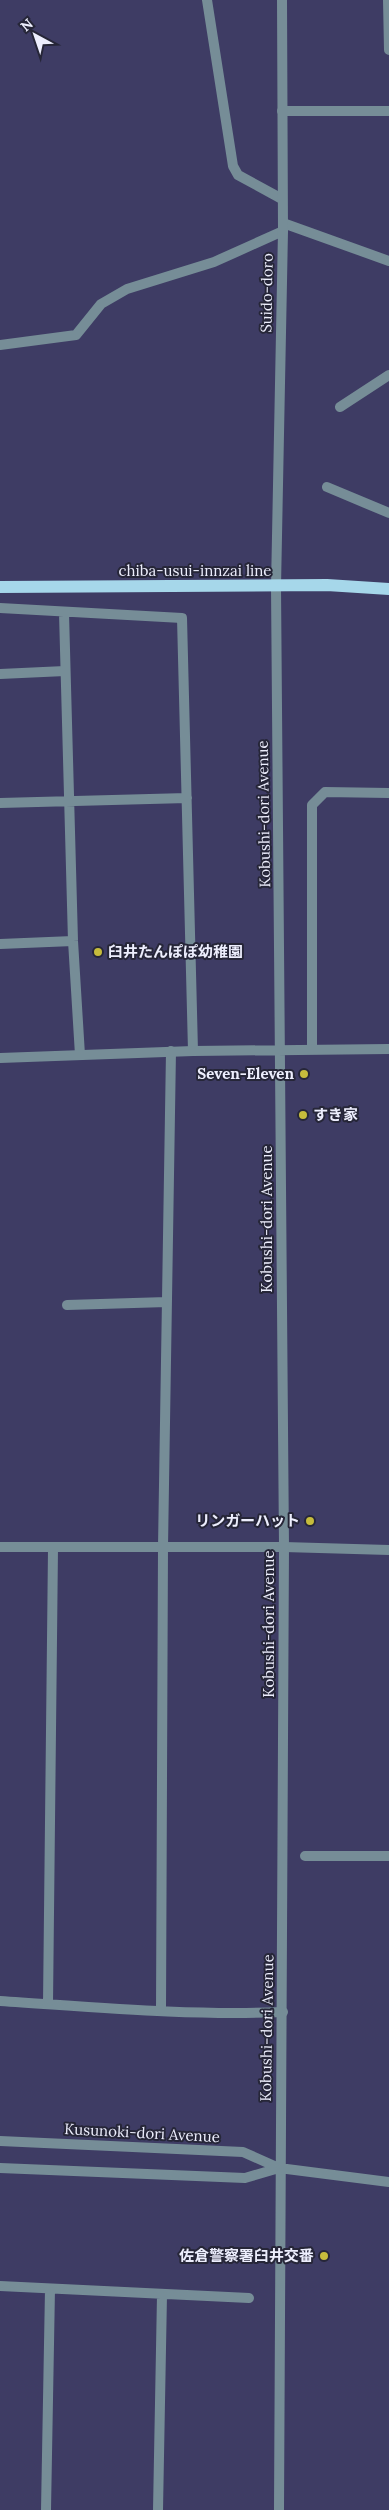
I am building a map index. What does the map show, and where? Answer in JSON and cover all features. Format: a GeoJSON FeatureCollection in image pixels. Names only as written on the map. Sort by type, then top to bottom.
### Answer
{"type":"FeatureCollection","features":[{"type":"Feature","properties":{"kind":"main road","name":"chiba-usui-innzai line"},"geometry":{"type":"LineString","coordinates":[[0,587],[276,587],[327,585],[389,589]]}},
{"type":"Feature","properties":{"kind":"street"},"geometry":{"type":"LineString","coordinates":[[207,0],[234,166],[238,175],[282,199]]}},
{"type":"Feature","properties":{"kind":"street","name":"Suido-doro"},"geometry":{"type":"LineString","coordinates":[[276,587],[283,227],[282,0]]}},
{"type":"Feature","properties":{"kind":"street"},"geometry":{"type":"LineString","coordinates":[[388,0],[389,50]]}},
{"type":"Feature","properties":{"kind":"street"},"geometry":{"type":"LineString","coordinates":[[282,111],[389,111]]}},
{"type":"Feature","properties":{"kind":"street"},"geometry":{"type":"LineString","coordinates":[[0,345],[76,335],[100,304],[127,289],[214,262],[283,227],[389,261]]}},
{"type":"Feature","properties":{"kind":"street"},"geometry":{"type":"LineString","coordinates":[[340,407],[389,375]]}},
{"type":"Feature","properties":{"kind":"street"},"geometry":{"type":"LineString","coordinates":[[327,488],[389,513]]}},
{"type":"Feature","properties":{"kind":"street","name":"Kobushi-dori Avenue"},"geometry":{"type":"LineString","coordinates":[[276,587],[282,1050],[284,1547],[283,2012],[279,2168],[279,2510]]}},
{"type":"Feature","properties":{"kind":"street"},"geometry":{"type":"LineString","coordinates":[[0,608],[182,618],[193,1051]]}},
{"type":"Feature","properties":{"kind":"street"},"geometry":{"type":"LineString","coordinates":[[64,613],[73,941],[80,1055]]}},
{"type":"Feature","properties":{"kind":"street"},"geometry":{"type":"LineString","coordinates":[[0,674],[66,671]]}},
{"type":"Feature","properties":{"kind":"street"},"geometry":{"type":"LineString","coordinates":[[312,1049],[312,805],[325,792],[389,792]]}},
{"type":"Feature","properties":{"kind":"street"},"geometry":{"type":"LineString","coordinates":[[0,803],[187,798]]}},
{"type":"Feature","properties":{"kind":"street"},"geometry":{"type":"LineString","coordinates":[[0,944],[73,941]]}},
{"type":"Feature","properties":{"kind":"street"},"geometry":{"type":"LineString","coordinates":[[0,1058],[193,1051],[389,1048]]}},
{"type":"Feature","properties":{"kind":"street"},"geometry":{"type":"LineString","coordinates":[[161,2010],[163,1547],[171,1052]]}},
{"type":"Feature","properties":{"kind":"street"},"geometry":{"type":"LineString","coordinates":[[68,1305],[167,1302]]}},
{"type":"Feature","properties":{"kind":"street"},"geometry":{"type":"LineString","coordinates":[[0,1547],[284,1547],[389,1550]]}},
{"type":"Feature","properties":{"kind":"street"},"geometry":{"type":"LineString","coordinates":[[48,2004],[53,1548]]}},
{"type":"Feature","properties":{"kind":"street"},"geometry":{"type":"LineString","coordinates":[[305,1856],[389,1856]]}},
{"type":"Feature","properties":{"kind":"street"},"geometry":{"type":"LineString","coordinates":[[0,2001],[246,2014],[283,2012]]}},
{"type":"Feature","properties":{"kind":"street","name":"Kusunoki-dori Avenue"},"geometry":{"type":"LineString","coordinates":[[0,2141],[244,2152],[279,2168],[389,2182]]}},
{"type":"Feature","properties":{"kind":"street","name":"Kusunoki-dori Avenue"},"geometry":{"type":"LineString","coordinates":[[0,2168],[245,2178],[279,2168]]}},
{"type":"Feature","properties":{"kind":"street"},"geometry":{"type":"LineString","coordinates":[[0,2286],[249,2298]]}},
{"type":"Feature","properties":{"kind":"street"},"geometry":{"type":"LineString","coordinates":[[46,2510],[50,2289]]}},
{"type":"Feature","properties":{"kind":"street"},"geometry":{"type":"LineString","coordinates":[[158,2510],[162,2295]]}},
{"type":"Feature","properties":{"kind":"place","name":"臼井たんぽぽ幼稚園"},"geometry":{"type":"Point","coordinates":[98,952]}},
{"type":"Feature","properties":{"kind":"place","name":"Seven-Eleven"},"geometry":{"type":"Point","coordinates":[304,1074]}},
{"type":"Feature","properties":{"kind":"place","name":"すき家"},"geometry":{"type":"Point","coordinates":[303,1115]}},
{"type":"Feature","properties":{"kind":"place","name":"リンガーハット"},"geometry":{"type":"Point","coordinates":[310,1521]}},
{"type":"Feature","properties":{"kind":"place","name":"佐倉警察署臼井交番"},"geometry":{"type":"Point","coordinates":[324,2256]}}]}
